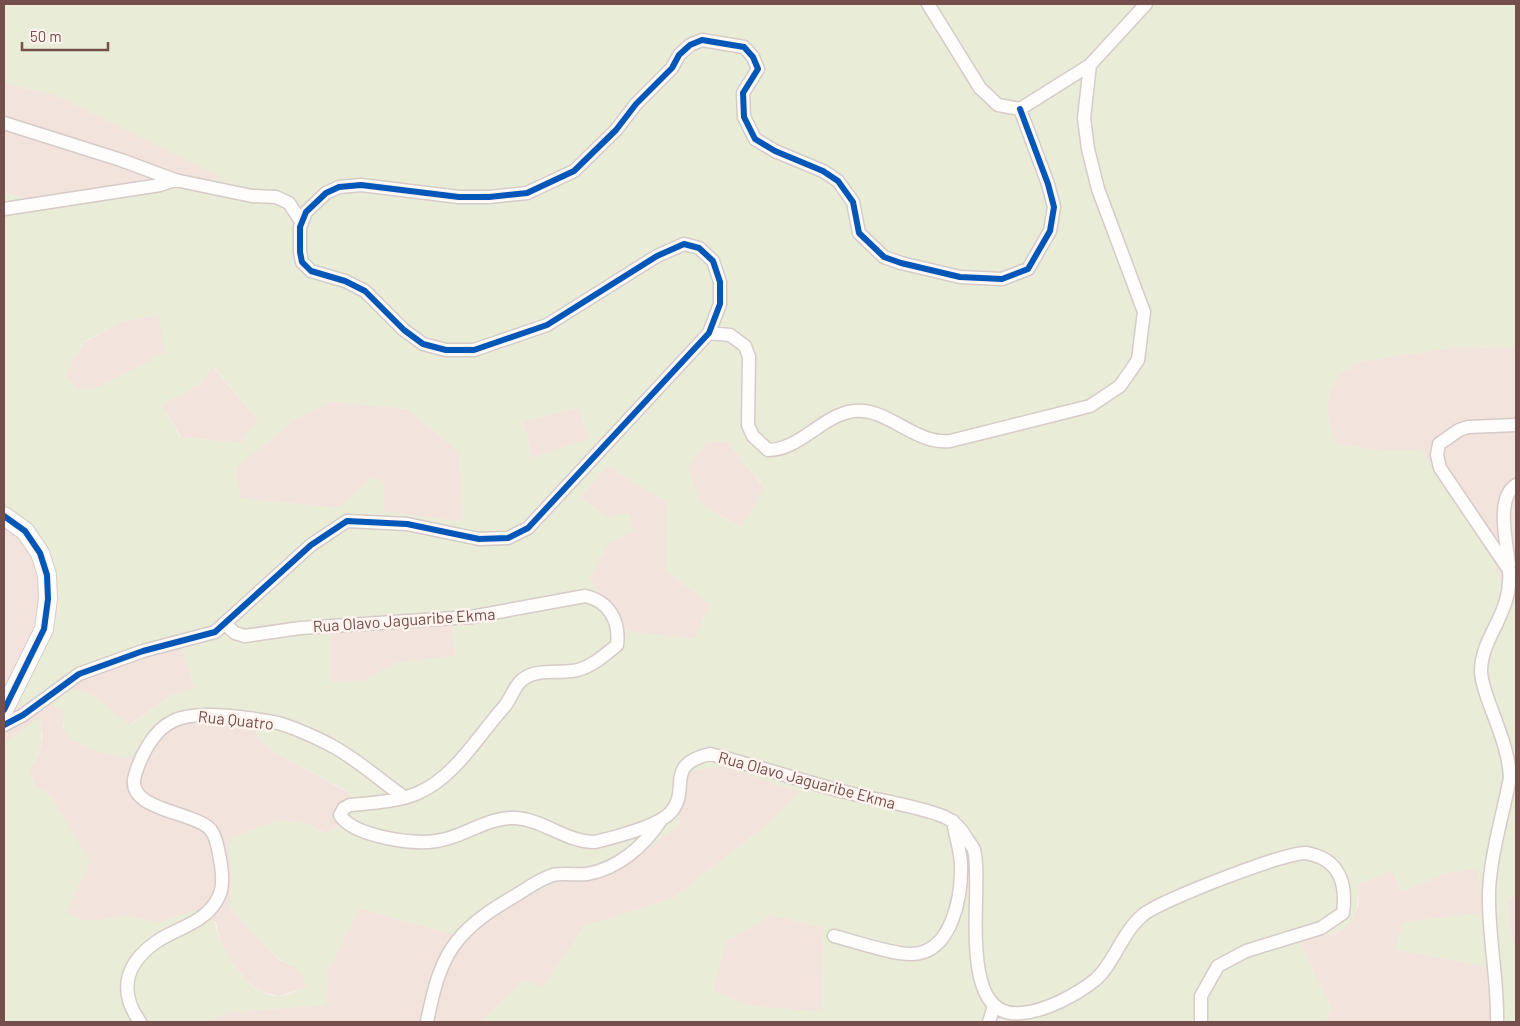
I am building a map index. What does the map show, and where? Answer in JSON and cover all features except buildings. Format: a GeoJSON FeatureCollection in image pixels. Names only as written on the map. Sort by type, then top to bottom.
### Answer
{"type":"FeatureCollection","features":[{"type":"Feature","properties":{"kind":"street"},"geometry":{"type":"LineString","coordinates":[[928,4],[980,88],[998,105],[1020,109],[1090,64],[1146,4]]}},
{"type":"Feature","properties":{"kind":"street"},"geometry":{"type":"LineString","coordinates":[[4,725],[47,698],[79,674],[143,651],[207,636],[226,625],[311,545],[347,521],[406,524],[479,539],[508,538],[520,533],[528,528],[709,334],[720,304],[720,282],[713,262],[699,248],[684,244],[658,256],[547,325],[474,350],[446,350],[423,344],[404,330],[365,291],[345,281],[311,270],[302,262],[300,252],[302,223],[312,203],[326,192],[339,187],[361,185],[459,197],[489,197],[527,193],[574,171],[591,156],[636,104],[672,68],[679,55],[690,45],[702,40],[744,47],[753,57],[758,69],[743,93],[744,117],[749,130],[755,139],[775,151],[823,171],[838,182],[853,202],[859,233],[884,257],[960,277],[1002,278],[1028,269],[1050,230],[1054,208],[1048,184],[1020,109]]}},
{"type":"Feature","properties":{"kind":"street"},"geometry":{"type":"LineString","coordinates":[[709,334],[730,335],[745,346],[749,357],[748,425],[753,436],[768,450],[780,450],[841,415],[854,411],[870,412],[928,439],[939,442],[1090,406],[1120,386],[1138,360],[1144,312],[1098,189],[1088,149],[1084,118],[1090,64]]}},
{"type":"Feature","properties":{"kind":"street"},"geometry":{"type":"LineString","coordinates":[[4,124],[122,160],[175,180],[252,196],[276,196],[289,203],[302,223]]}},
{"type":"Feature","properties":{"kind":"street"},"geometry":{"type":"LineString","coordinates":[[4,209],[160,185],[175,180]]}},
{"type":"Feature","properties":{"kind":"street"},"geometry":{"type":"LineString","coordinates":[[1510,570],[1440,468],[1437,455],[1439,444],[1459,430],[1468,427],[1516,426]]}},
{"type":"Feature","properties":{"kind":"street"},"geometry":{"type":"LineString","coordinates":[[1497,1022],[1498,992],[1489,900],[1490,881],[1510,778],[1510,761],[1480,674],[1483,655],[1508,602],[1510,570],[1504,502],[1510,489],[1516,486]]}},
{"type":"Feature","properties":{"kind":"street"},"geometry":{"type":"LineString","coordinates":[[4,516],[25,531],[40,553],[47,575],[48,599],[44,629],[4,710]]}},
{"type":"Feature","properties":{"kind":"street","name":"Rua Olavo Jaguaribe Ekma"},"geometry":{"type":"LineString","coordinates":[[226,625],[235,633],[245,636],[300,628],[471,617],[585,596],[599,599],[610,612],[619,632],[617,644],[598,661],[573,671],[540,673],[522,680],[506,705],[483,730],[461,760],[432,785],[404,797],[350,805],[344,808],[340,815],[349,826],[371,834],[411,841],[436,842],[499,819],[515,818],[532,821],[584,842],[595,842],[662,820],[672,811],[685,765],[696,757],[710,754],[848,793],[932,813],[953,822],[966,836],[974,851],[975,948],[981,981],[994,1006]]}},
{"type":"Feature","properties":{"kind":"street","name":"Rua Quatro"},"geometry":{"type":"LineString","coordinates":[[140,1022],[132,1012],[126,995],[129,974],[139,958],[156,942],[206,915],[220,896],[222,873],[216,841],[211,830],[194,820],[147,803],[136,790],[134,778],[142,755],[159,731],[173,721],[189,715],[208,715],[279,724],[334,746],[404,797]]}},
{"type":"Feature","properties":{"kind":"street"},"geometry":{"type":"LineString","coordinates":[[428,1022],[436,982],[449,950],[459,936],[502,903],[544,878],[562,874],[587,874],[606,868],[625,858],[649,838],[662,820]]}},
{"type":"Feature","properties":{"kind":"street"},"geometry":{"type":"LineString","coordinates":[[834,936],[911,954],[924,952],[939,942],[947,932],[960,894],[961,862],[953,822]]}},
{"type":"Feature","properties":{"kind":"street"},"geometry":{"type":"LineString","coordinates":[[988,1022],[994,1006],[1008,1014],[1024,1013],[1054,1004],[1096,979],[1132,926],[1144,914],[1159,905],[1217,880],[1270,862],[1305,853],[1327,860],[1341,875],[1346,893],[1343,913],[1321,928],[1246,951],[1218,966],[1201,996],[1201,1022]]}},
{"type":"Feature","properties":{"kind":"shaded area"},"geometry":{"type":"Polygon","coordinates":[[[4,81],[14,86],[56,95],[228,180],[171,177],[33,202],[4,192],[4,81]]]}},
{"type":"Feature","properties":{"kind":"shaded area"},"geometry":{"type":"Polygon","coordinates":[[[158,315],[166,352],[96,389],[77,389],[65,375],[84,343],[120,322],[158,315]]]}},
{"type":"Feature","properties":{"kind":"shaded area"},"geometry":{"type":"Polygon","coordinates":[[[1457,347],[1516,348],[1516,590],[1501,583],[1488,546],[1421,450],[1380,450],[1338,444],[1330,427],[1327,408],[1330,390],[1340,374],[1358,362],[1457,347]]]}},
{"type":"Feature","properties":{"kind":"shaded area"},"geometry":{"type":"Polygon","coordinates":[[[212,366],[258,420],[241,443],[181,437],[162,405],[202,383],[212,366]]]}},
{"type":"Feature","properties":{"kind":"shaded area"},"geometry":{"type":"Polygon","coordinates":[[[331,402],[408,409],[459,452],[462,522],[383,511],[384,482],[339,508],[240,498],[236,467],[296,419],[331,402]]]}},
{"type":"Feature","properties":{"kind":"shaded area"},"geometry":{"type":"Polygon","coordinates":[[[578,408],[590,439],[532,458],[523,421],[578,408]]]}},
{"type":"Feature","properties":{"kind":"shaded area"},"geometry":{"type":"Polygon","coordinates":[[[727,441],[765,489],[742,528],[701,504],[687,468],[707,442],[727,441]]]}},
{"type":"Feature","properties":{"kind":"shaded area"},"geometry":{"type":"Polygon","coordinates":[[[607,466],[667,502],[666,570],[709,604],[695,639],[631,632],[624,629],[589,579],[608,544],[634,531],[629,514],[607,517],[580,497],[607,466]]]}},
{"type":"Feature","properties":{"kind":"shaded area"},"geometry":{"type":"Polygon","coordinates":[[[4,518],[19,527],[54,565],[58,615],[8,712],[37,698],[63,709],[63,729],[163,725],[237,714],[274,752],[349,793],[349,803],[344,822],[328,833],[279,820],[232,837],[230,907],[272,953],[280,960],[298,969],[305,976],[307,987],[279,996],[260,991],[246,980],[228,957],[220,940],[216,922],[192,911],[160,923],[122,915],[103,920],[84,920],[65,913],[51,796],[35,786],[29,770],[39,754],[43,736],[39,718],[4,744],[4,518]]]}},
{"type":"Feature","properties":{"kind":"shaded area"},"geometry":{"type":"Polygon","coordinates":[[[451,622],[456,656],[395,663],[364,681],[331,682],[330,632],[451,622]]]}},
{"type":"Feature","properties":{"kind":"shaded area"},"geometry":{"type":"Polygon","coordinates":[[[181,646],[195,688],[172,695],[129,725],[96,697],[70,688],[76,682],[119,663],[181,646]]]}},
{"type":"Feature","properties":{"kind":"shaded area"},"geometry":{"type":"Polygon","coordinates":[[[723,766],[800,791],[773,820],[673,898],[585,926],[543,987],[523,981],[482,1022],[206,1022],[229,1012],[326,1005],[328,970],[359,908],[459,936],[521,898],[553,884],[682,783],[694,770],[723,766]]]}},
{"type":"Feature","properties":{"kind":"shaded area"},"geometry":{"type":"Polygon","coordinates":[[[1478,868],[1483,913],[1404,922],[1395,949],[1488,967],[1492,1022],[1324,1022],[1332,1009],[1298,939],[1336,934],[1359,906],[1358,885],[1392,870],[1402,892],[1446,873],[1478,868]]]}},
{"type":"Feature","properties":{"kind":"shaded area"},"geometry":{"type":"Polygon","coordinates":[[[1516,894],[1516,950],[1511,938],[1508,900],[1516,894]]]}},
{"type":"Feature","properties":{"kind":"shaded area"},"geometry":{"type":"Polygon","coordinates":[[[772,915],[824,928],[822,1012],[750,1006],[713,991],[726,941],[772,915]]]}},
{"type":"Feature","properties":{"kind":"green space"},"geometry":{"type":"Polygon","coordinates":[[[4,4],[1516,4],[1516,348],[1457,347],[1358,362],[1340,374],[1330,390],[1327,408],[1330,427],[1338,444],[1380,450],[1421,450],[1488,546],[1501,583],[1516,590],[1516,894],[1508,900],[1511,937],[1516,950],[1516,1022],[1492,1022],[1488,967],[1395,949],[1404,922],[1483,913],[1478,868],[1446,873],[1402,892],[1392,870],[1358,885],[1355,914],[1351,922],[1344,928],[1326,935],[1298,939],[1332,1009],[1324,1022],[1010,1022],[988,1015],[984,1022],[482,1022],[524,980],[543,987],[585,926],[673,898],[773,820],[799,792],[723,766],[694,770],[682,783],[680,824],[628,865],[553,884],[521,898],[459,936],[359,908],[328,970],[326,1005],[229,1012],[206,1022],[4,1022],[4,744],[39,717],[41,745],[37,757],[29,770],[35,786],[51,796],[90,862],[66,913],[84,920],[103,920],[122,915],[160,923],[192,911],[211,913],[221,942],[237,969],[252,986],[261,992],[271,995],[291,994],[306,987],[298,970],[272,953],[230,907],[231,877],[228,847],[232,837],[279,820],[311,824],[318,831],[328,833],[344,822],[349,803],[349,792],[274,752],[237,714],[172,719],[146,749],[137,755],[121,757],[100,752],[72,740],[64,729],[63,709],[37,698],[8,713],[58,615],[54,565],[19,527],[4,518],[4,192],[33,202],[171,177],[226,180],[56,95],[14,86],[4,81],[4,4]],[[158,315],[120,322],[84,342],[65,375],[77,389],[96,389],[165,352],[158,315]],[[213,366],[202,383],[162,405],[180,437],[241,443],[258,420],[213,366]],[[331,402],[296,419],[236,468],[240,498],[339,508],[373,477],[384,482],[383,511],[462,522],[459,452],[408,409],[331,402]],[[578,408],[523,421],[532,458],[590,439],[578,408]],[[727,441],[707,442],[688,468],[701,504],[741,528],[765,488],[727,441]],[[607,466],[580,497],[607,517],[629,513],[634,531],[608,544],[589,579],[624,629],[631,632],[695,639],[709,604],[666,570],[667,502],[607,466]],[[451,622],[330,632],[331,682],[364,681],[395,663],[456,656],[451,622]],[[181,646],[119,663],[76,682],[70,688],[96,697],[130,725],[172,695],[195,688],[181,646]],[[772,915],[726,941],[713,991],[750,1006],[822,1012],[824,928],[772,915]]]}},
{"type":"Feature","properties":{"kind":"cycle path"},"geometry":{"type":"LineString","coordinates":[[4,725],[23,715],[79,674],[143,651],[215,632],[311,545],[347,521],[407,524],[479,539],[508,538],[528,528],[709,333],[720,304],[720,282],[713,261],[699,248],[684,244],[657,256],[547,325],[474,350],[446,350],[423,344],[404,330],[365,291],[345,281],[311,271],[302,262],[300,227],[306,212],[326,193],[339,187],[361,185],[459,197],[489,197],[527,193],[574,171],[616,130],[636,104],[672,68],[679,55],[690,45],[702,40],[744,47],[753,57],[758,69],[743,93],[744,117],[755,139],[775,151],[823,171],[838,181],[853,202],[859,233],[884,257],[960,277],[1002,279],[1028,269],[1050,231],[1054,207],[1048,184],[1020,109]]}},
{"type":"Feature","properties":{"kind":"cycle path"},"geometry":{"type":"LineString","coordinates":[[4,516],[25,531],[40,553],[47,575],[48,599],[44,629],[4,710]]}}]}
